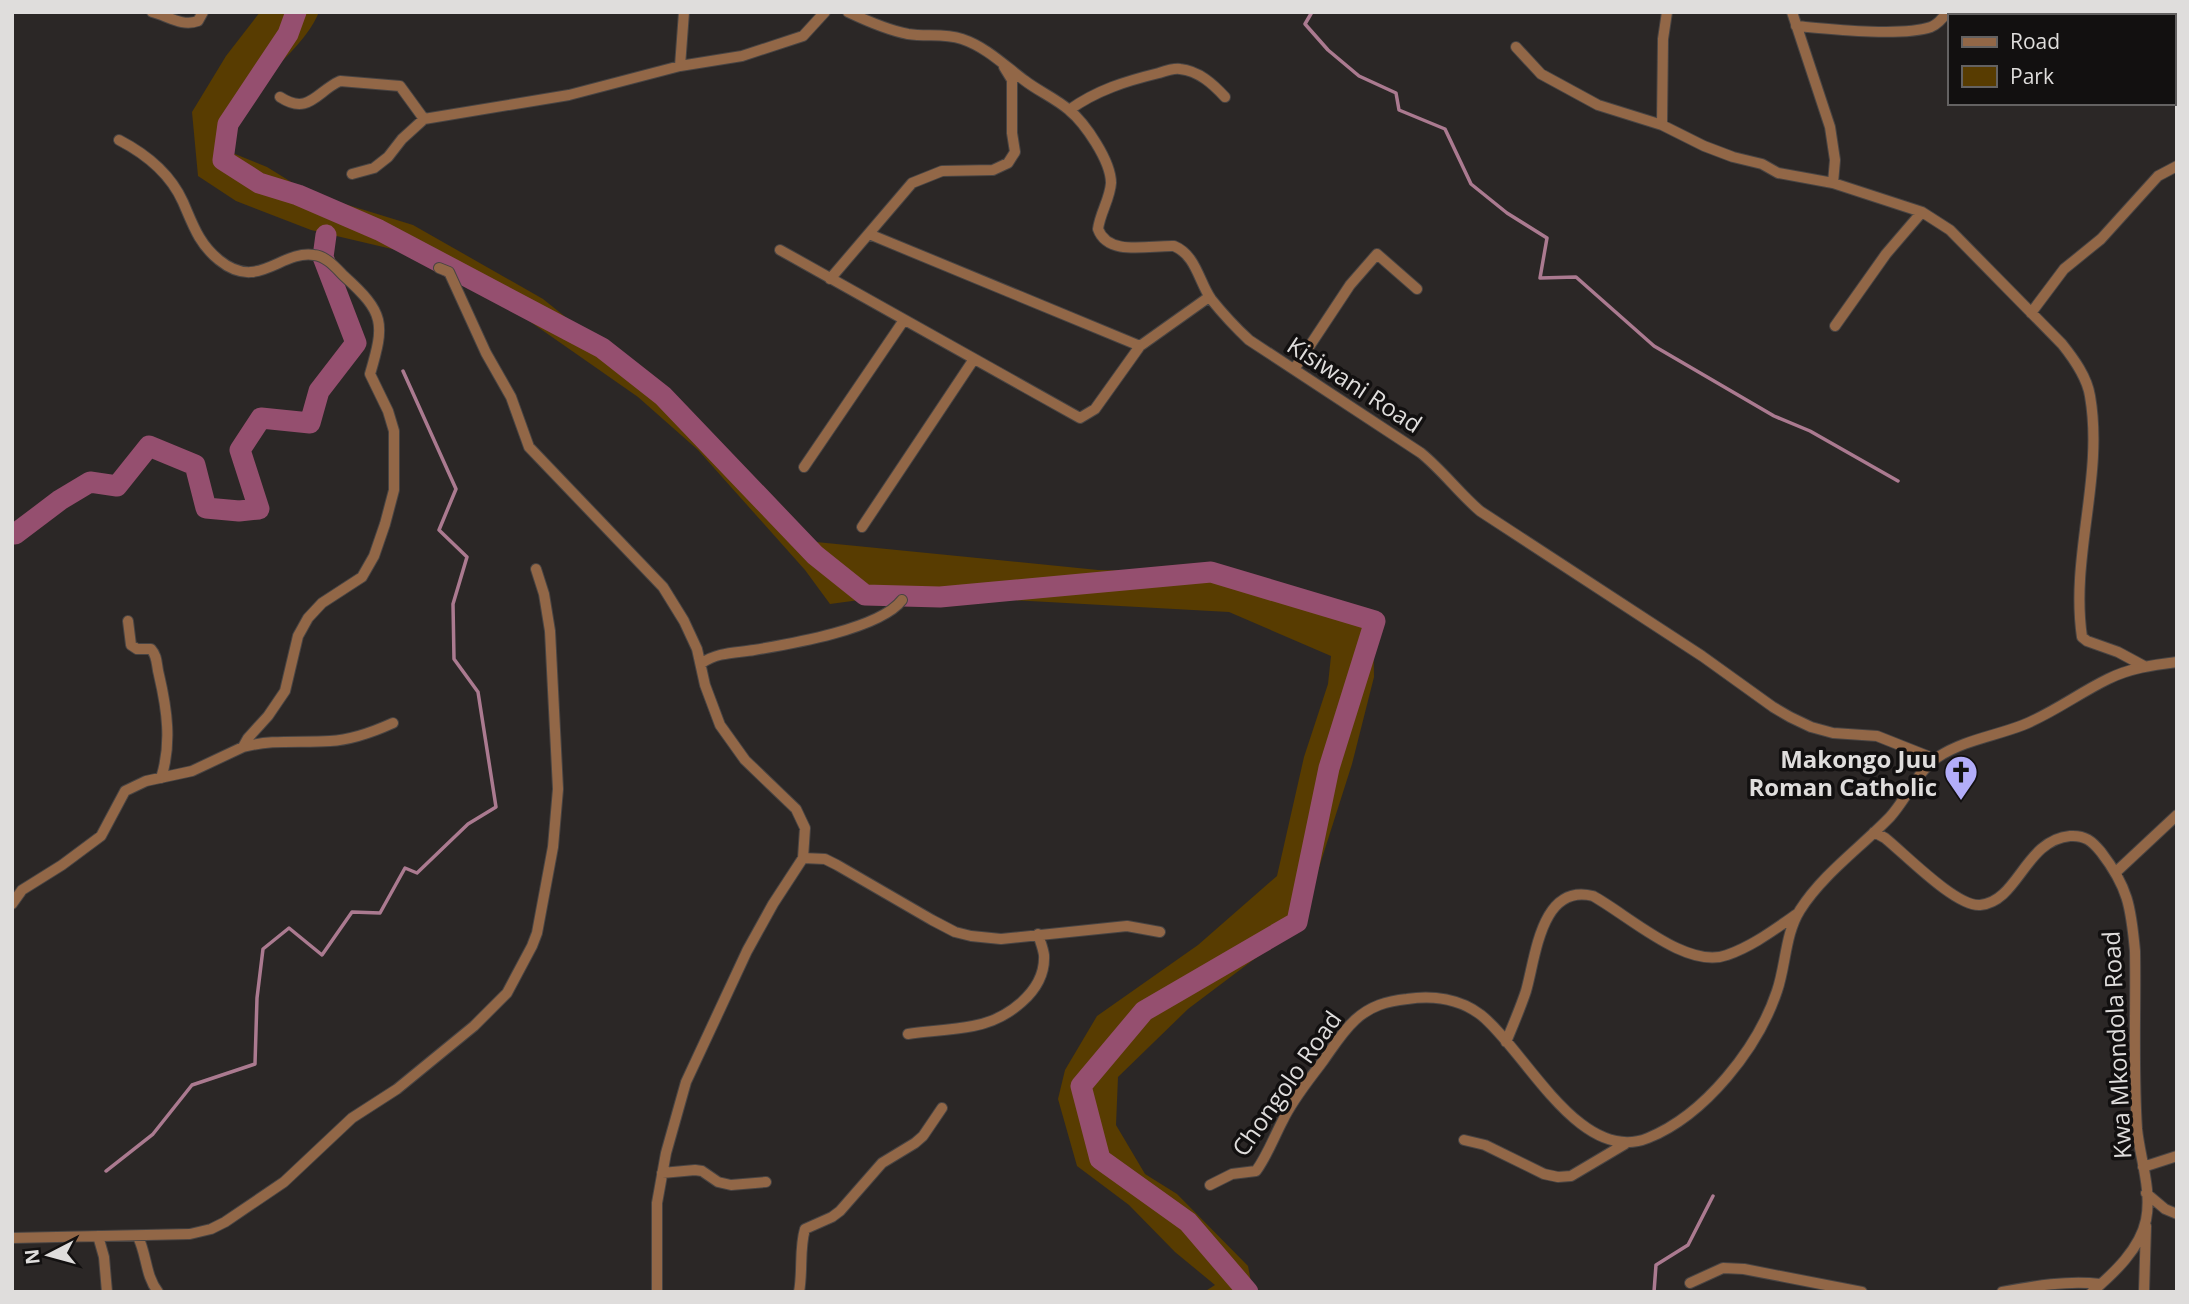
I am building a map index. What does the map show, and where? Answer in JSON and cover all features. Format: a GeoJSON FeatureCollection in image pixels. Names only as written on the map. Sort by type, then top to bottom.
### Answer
{"type":"FeatureCollection","features":[{"type":"Feature","properties":{"kind":"street"},"geometry":{"type":"LineString","coordinates":[[152,12],[181,23],[198,21],[203,12]]}},
{"type":"Feature","properties":{"kind":"street"},"geometry":{"type":"LineString","coordinates":[[680,66],[684,12]]}},
{"type":"Feature","properties":{"kind":"street"},"geometry":{"type":"LineString","coordinates":[[352,174],[374,168],[388,158],[402,139],[424,118],[502,108],[569,95],[680,66],[720,62],[803,36],[825,12]]}},
{"type":"Feature","properties":{"kind":"street","name":"Kisiwani Road"},"geometry":{"type":"LineString","coordinates":[[848,12],[909,34],[959,38],[1000,61],[1069,110],[1086,129],[1109,174],[1109,194],[1098,225],[1100,236],[1110,245],[1180,248],[1192,261],[1209,297],[1227,319],[1250,340],[1421,453],[1480,511],[1713,663],[1773,707],[1811,727],[1833,733],[1877,736],[1935,759]]}},
{"type":"Feature","properties":{"kind":"street"},"geometry":{"type":"LineString","coordinates":[[1662,125],[1663,38],[1667,12]]}},
{"type":"Feature","properties":{"kind":"street"},"geometry":{"type":"LineString","coordinates":[[1792,12],[1830,127],[1835,160],[1833,183]]}},
{"type":"Feature","properties":{"kind":"street"},"geometry":{"type":"LineString","coordinates":[[1796,26],[1843,30],[1914,30],[1937,24],[1947,12]]}},
{"type":"Feature","properties":{"kind":"street"},"geometry":{"type":"LineString","coordinates":[[1516,47],[1541,74],[1598,105],[1662,125],[1704,146],[1733,157],[1762,163],[1778,173],[1833,183],[1922,212],[1950,230],[2073,357],[2090,394],[2093,461],[2080,580],[2081,637],[2144,666]]}},
{"type":"Feature","properties":{"kind":"street"},"geometry":{"type":"LineString","coordinates":[[831,279],[912,183],[942,171],[993,170],[1007,163],[1015,152],[1012,133],[1012,80],[1000,61]]}},
{"type":"Feature","properties":{"kind":"street"},"geometry":{"type":"LineString","coordinates":[[1069,110],[1105,88],[1178,68],[1211,82],[1225,97]]}},
{"type":"Feature","properties":{"kind":"street"},"geometry":{"type":"LineString","coordinates":[[280,97],[291,104],[311,102],[340,80],[400,86],[424,118]]}},
{"type":"Feature","properties":{"kind":"street"},"geometry":{"type":"LineString","coordinates":[[119,140],[143,152],[172,183],[205,248],[222,263],[244,273],[268,269],[294,258],[313,254],[323,257],[367,298],[377,313],[381,334],[370,374],[388,411],[394,431],[394,490],[385,524],[374,556],[362,577],[322,603],[308,618],[298,636],[285,691],[243,747]]}},
{"type":"Feature","properties":{"kind":"street"},"geometry":{"type":"LineString","coordinates":[[2031,313],[2064,269],[2101,239],[2158,176],[2177,166]]}},
{"type":"Feature","properties":{"kind":"street"},"geometry":{"type":"LineString","coordinates":[[1835,326],[1886,254],[1922,212]]}},
{"type":"Feature","properties":{"kind":"street"},"geometry":{"type":"LineString","coordinates":[[869,234],[1140,346]]}},
{"type":"Feature","properties":{"kind":"street"},"geometry":{"type":"LineString","coordinates":[[780,250],[1080,418],[1095,410],[1140,346],[1209,297]]}},
{"type":"Feature","properties":{"kind":"street"},"geometry":{"type":"LineString","coordinates":[[1294,368],[1350,285],[1377,254],[1417,289]]}},
{"type":"Feature","properties":{"kind":"street"},"geometry":{"type":"LineString","coordinates":[[439,268],[449,272],[453,279],[459,298],[486,353],[511,397],[529,447],[663,587],[691,635],[720,725],[745,760],[796,809],[805,828],[803,858],[747,951],[695,1060],[679,1103],[662,1173],[656,1220],[657,1292]]}},
{"type":"Feature","properties":{"kind":"street"},"geometry":{"type":"LineString","coordinates":[[804,467],[904,320]]}},
{"type":"Feature","properties":{"kind":"street"},"geometry":{"type":"LineString","coordinates":[[862,527],[974,359]]}},
{"type":"Feature","properties":{"kind":"street"},"geometry":{"type":"LineString","coordinates":[[12,1238],[138,1237],[190,1234],[211,1229],[292,1175],[352,1118],[397,1089],[443,1052],[507,993],[533,946],[537,933],[553,847],[558,789],[550,631],[544,594],[536,569]]}},
{"type":"Feature","properties":{"kind":"street"},"geometry":{"type":"LineString","coordinates":[[702,663],[721,653],[822,636],[885,614],[902,600]]}},
{"type":"Feature","properties":{"kind":"street"},"geometry":{"type":"LineString","coordinates":[[128,621],[131,645],[137,649],[151,649],[157,658],[167,740],[166,760],[161,778]]}},
{"type":"Feature","properties":{"kind":"street"},"geometry":{"type":"LineString","coordinates":[[1506,1042],[1525,991],[1543,926],[1563,898],[1584,894],[1593,896],[1686,954],[1705,959],[1726,956],[1765,936],[1798,914],[1844,860],[1903,801],[1935,759],[1956,747],[2024,725],[2110,678],[2144,666],[2177,662]]}},
{"type":"Feature","properties":{"kind":"street"},"geometry":{"type":"LineString","coordinates":[[12,904],[22,890],[101,836],[125,791],[146,781],[192,771],[243,747],[272,741],[330,741],[365,735],[393,723]]}},
{"type":"Feature","properties":{"kind":"street"},"geometry":{"type":"LineString","coordinates":[[2116,872],[2177,815]]}},
{"type":"Feature","properties":{"kind":"street","name":"Kwa Mkondola Road"},"geometry":{"type":"LineString","coordinates":[[1874,832],[1901,851],[1948,893],[1964,902],[1979,905],[1994,901],[2042,847],[2060,837],[2080,835],[2089,839],[2116,872],[2124,887],[2133,928],[2137,992],[2134,1038],[2136,1094],[2146,1193],[2144,1292]]}},
{"type":"Feature","properties":{"kind":"street"},"geometry":{"type":"LineString","coordinates":[[803,858],[825,859],[837,864],[956,932],[986,939],[1127,926],[1160,932]]}},
{"type":"Feature","properties":{"kind":"street"},"geometry":{"type":"LineString","coordinates":[[1464,1140],[1485,1144],[1544,1174],[1571,1176],[1625,1144],[1648,1138],[1677,1121],[1722,1084],[1756,1039],[1778,989],[1798,914]]}},
{"type":"Feature","properties":{"kind":"street"},"geometry":{"type":"LineString","coordinates":[[908,1034],[975,1026],[1016,1008],[1031,992],[1042,971],[1044,954],[1038,934]]}},
{"type":"Feature","properties":{"kind":"street","name":"Chongolo Road"},"geometry":{"type":"LineString","coordinates":[[1210,1185],[1232,1174],[1256,1171],[1284,1117],[1304,1086],[1352,1023],[1377,1005],[1412,998],[1438,997],[1480,1014],[1577,1120],[1594,1134],[1625,1144]]}},
{"type":"Feature","properties":{"kind":"street"},"geometry":{"type":"LineString","coordinates":[[799,1292],[803,1263],[802,1238],[805,1229],[840,1211],[882,1163],[923,1136],[942,1108]]}},
{"type":"Feature","properties":{"kind":"street"},"geometry":{"type":"LineString","coordinates":[[2143,1167],[2177,1156]]}},
{"type":"Feature","properties":{"kind":"street"},"geometry":{"type":"LineString","coordinates":[[662,1173],[702,1171],[718,1182],[731,1185],[766,1182]]}},
{"type":"Feature","properties":{"kind":"street"},"geometry":{"type":"LineString","coordinates":[[2146,1193],[2165,1209],[2177,1214]]}},
{"type":"Feature","properties":{"kind":"street"},"geometry":{"type":"LineString","coordinates":[[2092,1292],[2126,1259],[2146,1220]]}},
{"type":"Feature","properties":{"kind":"street"},"geometry":{"type":"LineString","coordinates":[[98,1236],[107,1292]]}},
{"type":"Feature","properties":{"kind":"street"},"geometry":{"type":"LineString","coordinates":[[138,1237],[149,1279],[158,1292]]}},
{"type":"Feature","properties":{"kind":"street"},"geometry":{"type":"LineString","coordinates":[[1690,1283],[1723,1268],[1744,1269],[1862,1292]]}},
{"type":"Feature","properties":{"kind":"street"},"geometry":{"type":"LineString","coordinates":[[2002,1292],[2051,1285],[2101,1284]]}},
{"type":"Feature","properties":{"kind":"green space"},"geometry":{"type":"Polygon","coordinates":[[[260,12],[319,12],[302,39],[235,113],[220,148],[267,167],[309,193],[413,225],[543,299],[638,375],[699,432],[796,540],[1098,570],[1215,572],[1277,587],[1373,616],[1374,677],[1352,764],[1301,924],[1188,1009],[1118,1077],[1116,1125],[1145,1174],[1177,1194],[1248,1266],[1253,1292],[1204,1292],[1215,1285],[1175,1252],[1129,1205],[1077,1166],[1058,1099],[1065,1070],[1097,1016],[1198,945],[1277,876],[1304,757],[1328,684],[1331,656],[1229,612],[904,594],[830,604],[805,570],[698,450],[638,397],[443,261],[311,230],[236,201],[198,176],[192,112],[226,56],[260,12]]]}},
{"type":"Feature","properties":{"kind":"waterway"},"geometry":{"type":"LineString","coordinates":[[296,12],[288,34],[228,124],[223,160],[259,183],[298,195],[379,230],[602,348],[663,396],[815,555],[865,595],[940,597],[1211,572],[1375,621],[1329,768],[1297,922],[1144,1011],[1081,1086],[1100,1159],[1188,1222],[1248,1292]]}},
{"type":"Feature","properties":{"kind":"waterway"},"geometry":{"type":"LineString","coordinates":[[1312,12],[1305,24],[1328,50],[1359,76],[1396,93],[1399,110],[1445,129],[1471,184],[1507,213],[1547,238],[1540,278],[1576,277],[1654,346],[1774,416],[1810,431],[1898,481]]}},
{"type":"Feature","properties":{"kind":"waterway"},"geometry":{"type":"LineString","coordinates":[[12,534],[90,482],[117,486],[149,446],[195,465],[206,508],[239,511],[259,509],[240,450],[261,418],[310,423],[319,391],[356,343],[323,257],[326,235]]}},
{"type":"Feature","properties":{"kind":"waterway"},"geometry":{"type":"LineString","coordinates":[[106,1171],[153,1134],[192,1085],[255,1064],[257,998],[263,949],[289,928],[322,955],[352,912],[380,913],[405,868],[417,873],[468,824],[496,807],[478,692],[454,659],[453,604],[467,557],[439,530],[456,489],[403,371]]}},
{"type":"Feature","properties":{"kind":"waterway"},"geometry":{"type":"LineString","coordinates":[[1654,1292],[1656,1265],[1688,1245],[1713,1196]]}},
{"type":"Feature","properties":{"kind":"place","name":"Makongo Juu Roman Catholic"},"geometry":{"type":"Point","coordinates":[1961,802]}}]}
